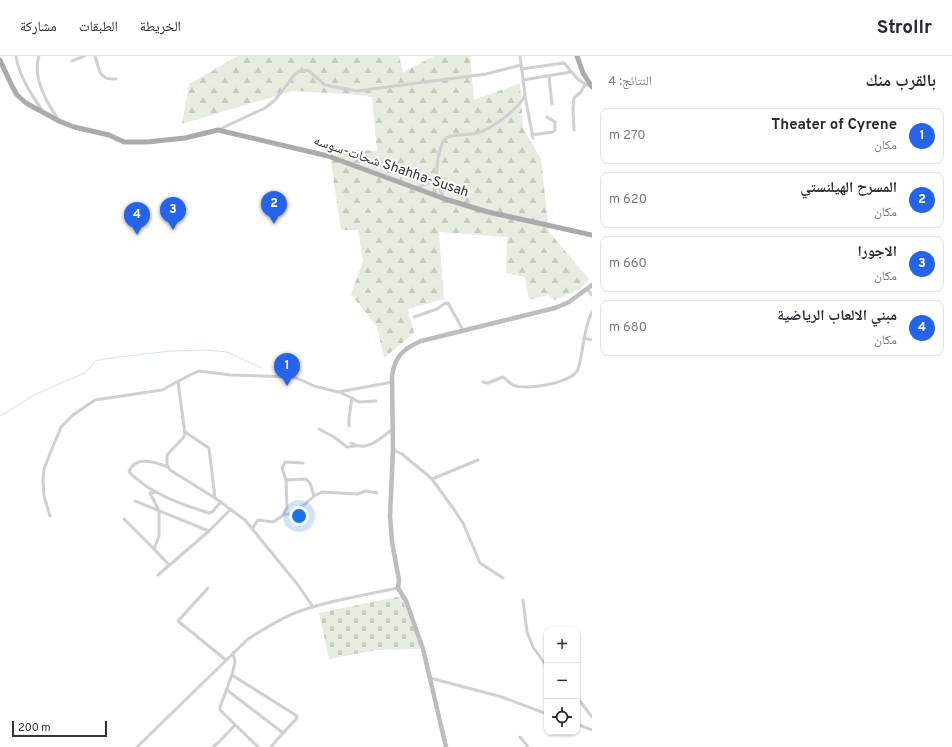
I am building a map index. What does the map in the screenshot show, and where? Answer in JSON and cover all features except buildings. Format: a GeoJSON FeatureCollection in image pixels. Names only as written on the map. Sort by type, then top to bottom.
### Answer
{"type":"FeatureCollection","features":[{"type":"Feature","properties":{"kind":"main road"},"geometry":{"type":"LineString","coordinates":[[577,56],[583,73],[592,87]]}},
{"type":"Feature","properties":{"kind":"main road","name":"شحات-سوسه Shahha-Susah"},"geometry":{"type":"LineString","coordinates":[[0,60],[17,95],[26,102],[59,121],[74,127],[109,135],[121,141],[147,142],[185,138],[218,130],[328,156],[445,199],[488,212],[592,235]]}},
{"type":"Feature","properties":{"kind":"main road"},"geometry":{"type":"LineString","coordinates":[[446,747],[423,649],[406,601],[398,588],[399,580],[390,528],[394,450],[394,368],[398,356],[404,350],[421,341],[555,308],[569,302],[592,286]]}},
{"type":"Feature","properties":{"kind":"street"},"geometry":{"type":"LineString","coordinates":[[16,56],[17,66],[27,88],[43,112]]}},
{"type":"Feature","properties":{"kind":"street"},"geometry":{"type":"LineString","coordinates":[[38,56],[37,69],[42,93],[59,121]]}},
{"type":"Feature","properties":{"kind":"street"},"geometry":{"type":"LineString","coordinates":[[72,61],[84,56]]}},
{"type":"Feature","properties":{"kind":"street"},"geometry":{"type":"LineString","coordinates":[[95,56],[102,76],[107,80],[116,80]]}},
{"type":"Feature","properties":{"kind":"street"},"geometry":{"type":"LineString","coordinates":[[520,56],[532,137],[553,132],[555,130],[555,122],[547,117]]}},
{"type":"Feature","properties":{"kind":"street"},"geometry":{"type":"LineString","coordinates":[[218,130],[265,108],[275,100],[295,74],[301,70],[309,71],[325,84],[357,90],[394,87],[561,62],[566,65],[585,85],[592,87]]}},
{"type":"Feature","properties":{"kind":"street"},"geometry":{"type":"LineString","coordinates":[[523,80],[549,77],[571,72]]}},
{"type":"Feature","properties":{"kind":"street"},"geometry":{"type":"LineString","coordinates":[[549,77],[552,104]]}},
{"type":"Feature","properties":{"kind":"street"},"geometry":{"type":"LineString","coordinates":[[574,130],[574,98],[580,93],[585,85]]}},
{"type":"Feature","properties":{"kind":"street"},"geometry":{"type":"LineString","coordinates":[[445,199],[438,188],[436,176],[441,147],[445,138],[477,133],[488,129],[520,103],[524,99],[525,94]]}},
{"type":"Feature","properties":{"kind":"street"},"geometry":{"type":"LineString","coordinates":[[520,103],[527,108],[529,112]]}},
{"type":"Feature","properties":{"kind":"street"},"geometry":{"type":"LineString","coordinates":[[415,188],[427,184],[436,176]]}},
{"type":"Feature","properties":{"kind":"street"},"geometry":{"type":"LineString","coordinates":[[587,289],[592,295]]}},
{"type":"Feature","properties":{"kind":"street"},"geometry":{"type":"LineString","coordinates":[[414,317],[437,309],[448,303],[463,330]]}},
{"type":"Feature","properties":{"kind":"street"},"geometry":{"type":"LineString","coordinates":[[483,382],[488,383],[503,378],[513,385],[529,387],[552,384],[570,377],[578,370],[584,338],[592,313]]}},
{"type":"Feature","properties":{"kind":"street"},"geometry":{"type":"LineString","coordinates":[[584,338],[592,340]]}},
{"type":"Feature","properties":{"kind":"street"},"geometry":{"type":"LineString","coordinates":[[50,516],[44,496],[43,481],[44,469],[56,438],[61,427],[66,421],[95,400],[162,390],[194,373],[208,371],[231,375],[292,377],[324,390],[334,392],[393,382]]}},
{"type":"Feature","properties":{"kind":"street"},"geometry":{"type":"LineString","coordinates":[[168,467],[167,455],[183,438],[185,432],[178,382]]}},
{"type":"Feature","properties":{"kind":"street"},"geometry":{"type":"LineString","coordinates":[[340,392],[359,402],[376,401]]}},
{"type":"Feature","properties":{"kind":"street"},"geometry":{"type":"LineString","coordinates":[[349,426],[348,418],[352,398]]}},
{"type":"Feature","properties":{"kind":"street"},"geometry":{"type":"LineString","coordinates":[[319,429],[334,437],[347,447],[366,447],[379,440],[394,428]]}},
{"type":"Feature","properties":{"kind":"street"},"geometry":{"type":"LineString","coordinates":[[185,432],[209,448],[216,498]]}},
{"type":"Feature","properties":{"kind":"street"},"geometry":{"type":"LineString","coordinates":[[351,443],[356,446]]}},
{"type":"Feature","properties":{"kind":"street"},"geometry":{"type":"LineString","coordinates":[[394,450],[402,454],[432,480],[455,510],[462,522],[480,563],[503,578]]}},
{"type":"Feature","properties":{"kind":"street"},"geometry":{"type":"LineString","coordinates":[[432,480],[478,460]]}},
{"type":"Feature","properties":{"kind":"street"},"geometry":{"type":"LineString","coordinates":[[221,502],[212,512],[209,513],[173,501],[137,480],[129,471],[133,465],[143,461],[151,461],[168,467],[170,470],[216,498],[231,509],[245,520],[298,585],[313,607]]}},
{"type":"Feature","properties":{"kind":"street"},"geometry":{"type":"LineString","coordinates":[[283,515],[286,508],[286,480],[282,468],[285,462],[303,463]]}},
{"type":"Feature","properties":{"kind":"street"},"geometry":{"type":"LineString","coordinates":[[286,480],[306,479],[310,483],[314,496]]}},
{"type":"Feature","properties":{"kind":"street"},"geometry":{"type":"LineString","coordinates":[[252,529],[258,520],[273,522],[283,515],[290,514],[314,496],[322,492],[357,494],[366,491],[377,493]]}},
{"type":"Feature","properties":{"kind":"street"},"geometry":{"type":"LineString","coordinates":[[154,549],[158,536],[160,510],[150,493],[156,492]]}},
{"type":"Feature","properties":{"kind":"street"},"geometry":{"type":"LineString","coordinates":[[135,500],[209,531]]}},
{"type":"Feature","properties":{"kind":"street"},"geometry":{"type":"LineString","coordinates":[[158,575],[209,531],[231,509]]}},
{"type":"Feature","properties":{"kind":"street"},"geometry":{"type":"LineString","coordinates":[[124,519],[169,565]]}},
{"type":"Feature","properties":{"kind":"street"},"geometry":{"type":"LineString","coordinates":[[208,588],[178,621],[226,660]]}},
{"type":"Feature","properties":{"kind":"street"},"geometry":{"type":"LineString","coordinates":[[137,747],[233,652],[248,639],[267,627],[313,607],[398,588]]}},
{"type":"Feature","properties":{"kind":"street"},"geometry":{"type":"LineString","coordinates":[[523,600],[527,632],[533,647],[544,663]]}},
{"type":"Feature","properties":{"kind":"street"},"geometry":{"type":"LineString","coordinates":[[233,652],[235,662],[220,710],[258,747]]}},
{"type":"Feature","properties":{"kind":"street"},"geometry":{"type":"LineString","coordinates":[[232,675],[297,716],[297,718],[271,747]]}},
{"type":"Feature","properties":{"kind":"street"},"geometry":{"type":"LineString","coordinates":[[430,678],[502,697],[544,713]]}},
{"type":"Feature","properties":{"kind":"street"},"geometry":{"type":"LineString","coordinates":[[227,690],[283,733]]}},
{"type":"Feature","properties":{"kind":"street"},"geometry":{"type":"LineString","coordinates":[[578,699],[592,717]]}},
{"type":"Feature","properties":{"kind":"street"},"geometry":{"type":"LineString","coordinates":[[213,747],[235,725]]}},
{"type":"Feature","properties":{"kind":"street"},"geometry":{"type":"LineString","coordinates":[[580,725],[592,730]]}},
{"type":"Feature","properties":{"kind":"street"},"geometry":{"type":"LineString","coordinates":[[520,737],[528,747]]}},
{"type":"Feature","properties":{"kind":"green space"},"geometry":{"type":"Polygon","coordinates":[[[238,56],[399,56],[403,72],[434,56],[470,56],[474,100],[520,83],[523,128],[541,159],[549,232],[589,279],[580,289],[555,300],[548,295],[529,300],[525,277],[506,273],[507,237],[439,232],[444,299],[408,309],[414,333],[384,358],[377,327],[351,294],[363,261],[358,230],[341,230],[329,148],[377,151],[372,97],[350,94],[292,91],[182,124],[189,84],[238,56]]]}},
{"type":"Feature","properties":{"kind":"green space"},"geometry":{"type":"Polygon","coordinates":[[[401,596],[422,649],[376,650],[329,659],[319,613],[401,596]]]}},
{"type":"Feature","properties":{"kind":"waterway"},"geometry":{"type":"LineString","coordinates":[[0,416],[36,394],[85,373],[96,361],[103,359],[170,351],[206,350],[227,352],[261,368]]}},
{"type":"Feature","properties":{"kind":"place","name":"المسرح الهيلنستي"},"geometry":{"type":"Point","coordinates":[274,224]}},
{"type":"Feature","properties":{"kind":"place","name":"الاجورا"},"geometry":{"type":"Point","coordinates":[173,230]}},
{"type":"Feature","properties":{"kind":"place","name":"مبني الالعاب الرياضية"},"geometry":{"type":"Point","coordinates":[137,235]}},
{"type":"Feature","properties":{"kind":"place","name":"Theater of Cyrene"},"geometry":{"type":"Point","coordinates":[287,386]}}]}
